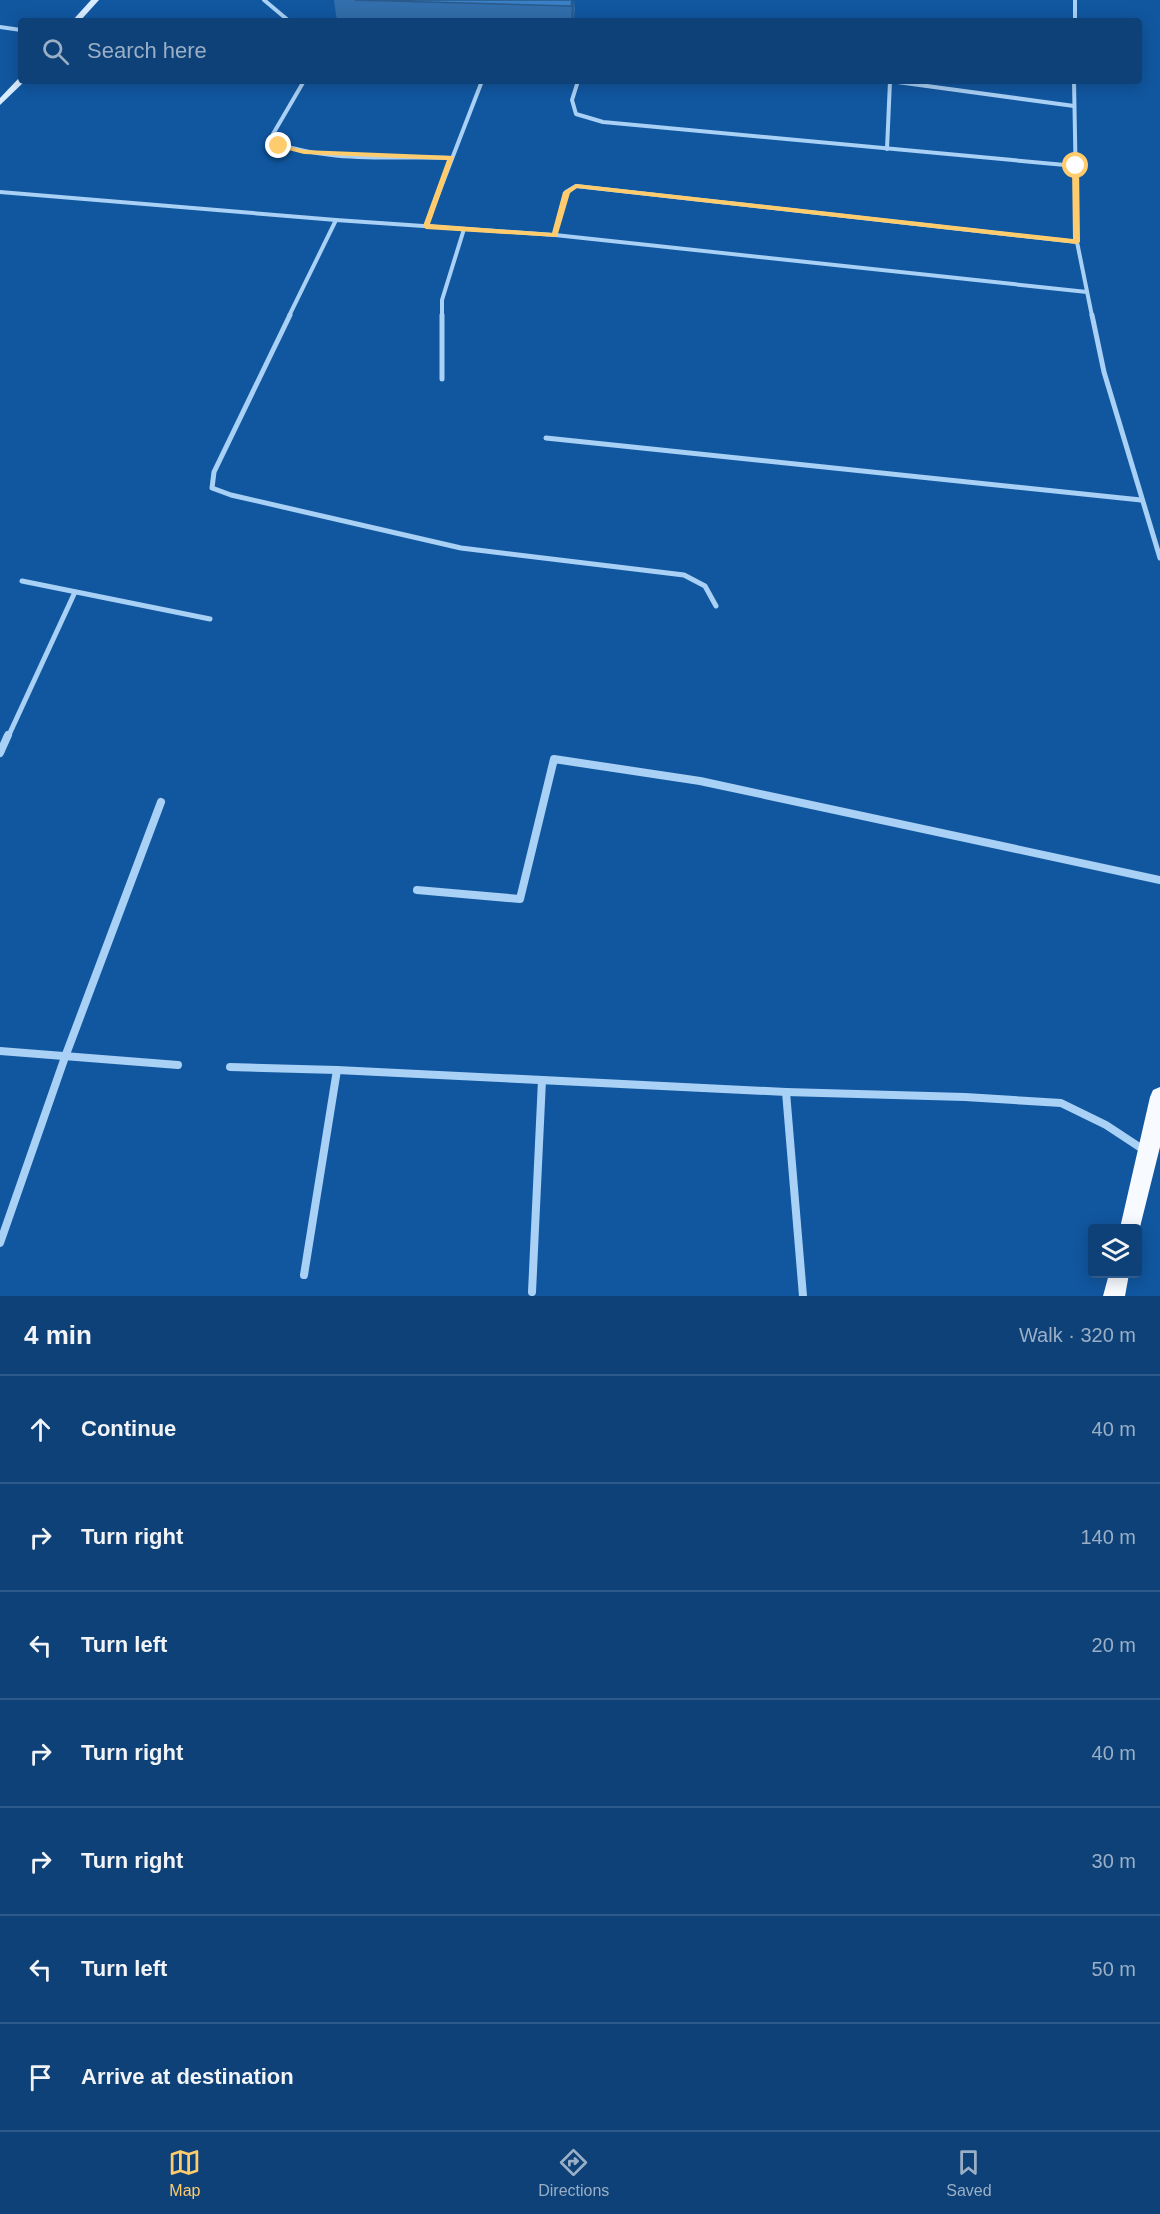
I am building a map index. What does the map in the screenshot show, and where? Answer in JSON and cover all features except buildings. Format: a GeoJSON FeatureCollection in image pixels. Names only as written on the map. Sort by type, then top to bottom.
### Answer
{"type":"FeatureCollection","features":[{"type":"Feature","properties":{"kind":"main road"},"geometry":{"type":"LineString","coordinates":[[1131,1224],[1149,1153],[1160,1096]]}},
{"type":"Feature","properties":{"kind":"main road"},"geometry":{"type":"LineString","coordinates":[[1114,1296],[1118,1278]]}},
{"type":"Feature","properties":{"kind":"street"},"geometry":{"type":"LineString","coordinates":[[79,18],[95,0]]}},
{"type":"Feature","properties":{"kind":"street"},"geometry":{"type":"LineString","coordinates":[[264,0],[285,18]]}},
{"type":"Feature","properties":{"kind":"street"},"geometry":{"type":"LineString","coordinates":[[1075,0],[1075,18]]}},
{"type":"Feature","properties":{"kind":"street"},"geometry":{"type":"LineString","coordinates":[[0,27],[18,30]]}},
{"type":"Feature","properties":{"kind":"street"},"geometry":{"type":"LineString","coordinates":[[0,104],[18,84]]}},
{"type":"Feature","properties":{"kind":"street"},"geometry":{"type":"LineString","coordinates":[[302,84],[273,134],[273,141],[279,146],[304,152],[451,158]]}},
{"type":"Feature","properties":{"kind":"street"},"geometry":{"type":"LineString","coordinates":[[426,226],[481,84]]}},
{"type":"Feature","properties":{"kind":"street"},"geometry":{"type":"LineString","coordinates":[[577,84],[572,100],[576,114],[603,122],[1076,166]]}},
{"type":"Feature","properties":{"kind":"street"},"geometry":{"type":"LineString","coordinates":[[887,149],[890,84]]}},
{"type":"Feature","properties":{"kind":"street"},"geometry":{"type":"LineString","coordinates":[[912,84],[1074,106]]}},
{"type":"Feature","properties":{"kind":"street"},"geometry":{"type":"LineString","coordinates":[[1074,84],[1077,242],[1104,372],[1160,558]]}},
{"type":"Feature","properties":{"kind":"street"},"geometry":{"type":"LineString","coordinates":[[555,235],[566,192],[576,186],[1077,242]]}},
{"type":"Feature","properties":{"kind":"street"},"geometry":{"type":"LineString","coordinates":[[0,192],[336,220],[555,235],[1087,292]]}},
{"type":"Feature","properties":{"kind":"street"},"geometry":{"type":"LineString","coordinates":[[336,220],[214,472],[212,488],[231,495],[461,548],[684,575],[700,580],[711,592],[716,606]]}},
{"type":"Feature","properties":{"kind":"street"},"geometry":{"type":"LineString","coordinates":[[442,379],[442,300],[464,229]]}},
{"type":"Feature","properties":{"kind":"street"},"geometry":{"type":"LineString","coordinates":[[546,438],[1141,500]]}},
{"type":"Feature","properties":{"kind":"street"},"geometry":{"type":"LineString","coordinates":[[22,581],[210,619]]}},
{"type":"Feature","properties":{"kind":"street"},"geometry":{"type":"LineString","coordinates":[[0,753],[75,592]]}},
{"type":"Feature","properties":{"kind":"street"},"geometry":{"type":"LineString","coordinates":[[417,890],[520,899],[555,759],[700,781],[1160,880]]}},
{"type":"Feature","properties":{"kind":"street"},"geometry":{"type":"LineString","coordinates":[[0,1243],[65,1057],[161,802]]}},
{"type":"Feature","properties":{"kind":"street"},"geometry":{"type":"LineString","coordinates":[[0,1051],[178,1065]]}},
{"type":"Feature","properties":{"kind":"street"},"geometry":{"type":"LineString","coordinates":[[230,1067],[337,1070],[786,1092],[965,1097],[1061,1104],[1106,1125],[1149,1153]]}},
{"type":"Feature","properties":{"kind":"street"},"geometry":{"type":"LineString","coordinates":[[304,1275],[337,1070]]}},
{"type":"Feature","properties":{"kind":"street"},"geometry":{"type":"LineString","coordinates":[[532,1292],[542,1080]]}},
{"type":"Feature","properties":{"kind":"street"},"geometry":{"type":"LineString","coordinates":[[786,1092],[803,1296]]}},
{"type":"Feature","properties":{"kind":"route"},"geometry":{"type":"LineString","coordinates":[[279,146],[304,152],[451,158],[426,226],[555,235],[566,192],[576,186],[590,186],[1077,242],[1076,166]]}}]}
